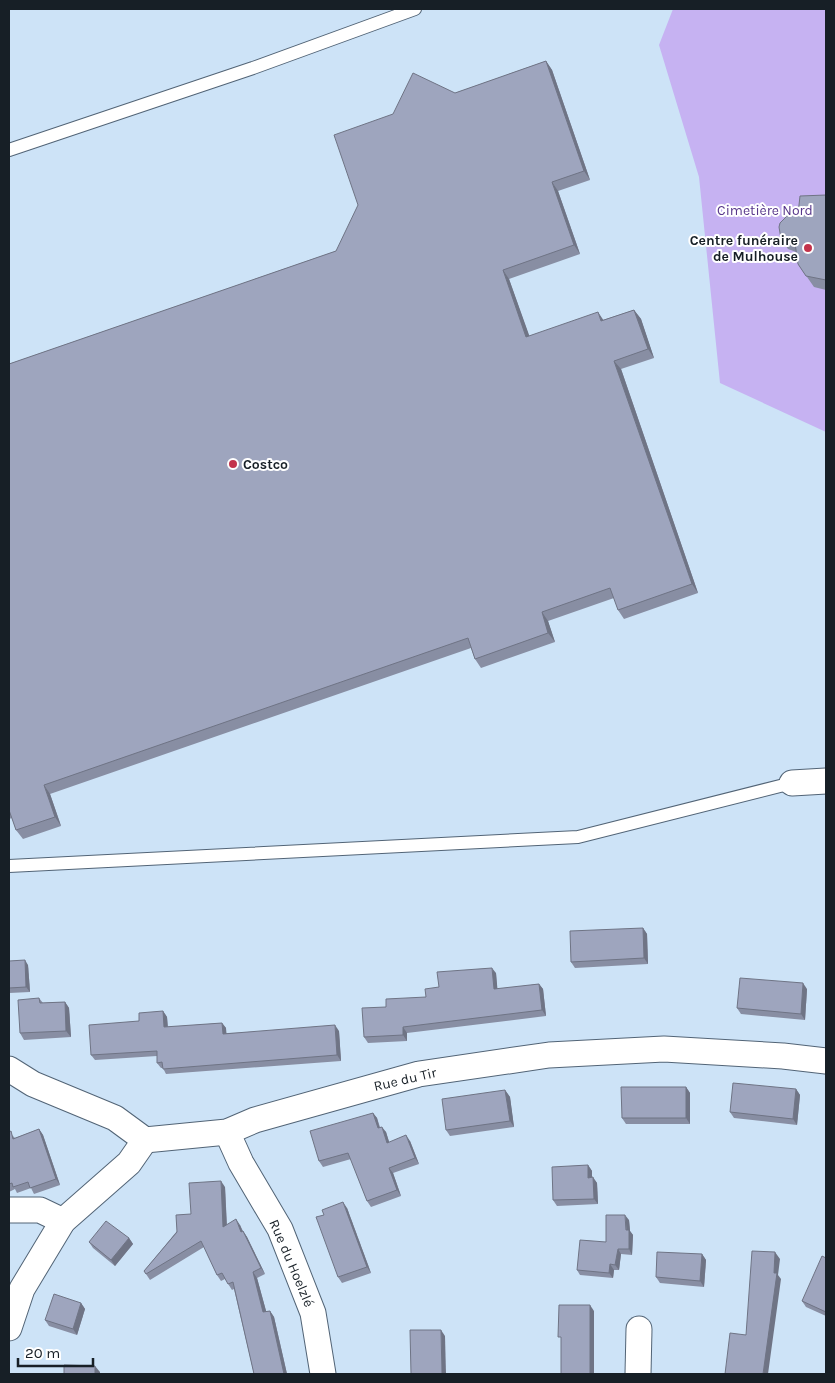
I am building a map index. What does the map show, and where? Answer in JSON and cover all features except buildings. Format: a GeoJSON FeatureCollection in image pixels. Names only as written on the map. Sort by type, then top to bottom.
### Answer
{"type":"FeatureCollection","features":[{"type":"Feature","properties":{"kind":"street"},"geometry":{"type":"LineString","coordinates":[[792,783],[826,781]]}},
{"type":"Feature","properties":{"kind":"street","name":"Rue du Tir"},"geometry":{"type":"LineString","coordinates":[[144,1140],[227,1132],[255,1120],[419,1074],[549,1055],[664,1049],[783,1056],[826,1061]]}},
{"type":"Feature","properties":{"kind":"street"},"geometry":{"type":"LineString","coordinates":[[9,1069],[33,1084],[115,1118],[144,1140],[130,1163],[63,1221],[22,1289],[9,1328]]}},
{"type":"Feature","properties":{"kind":"street","name":"Rue du Hoelzlé"},"geometry":{"type":"LineString","coordinates":[[227,1132],[241,1163],[280,1229],[290,1254],[313,1313],[323,1374]]}},
{"type":"Feature","properties":{"kind":"street"},"geometry":{"type":"LineString","coordinates":[[9,1210],[40,1210],[63,1221]]}},
{"type":"Feature","properties":{"kind":"street"},"geometry":{"type":"LineString","coordinates":[[638,1374],[639,1329]]}},
{"type":"Feature","properties":{"kind":"lane"},"geometry":{"type":"LineString","coordinates":[[9,150],[253,68],[415,9]]}},
{"type":"Feature","properties":{"kind":"lane"},"geometry":{"type":"LineString","coordinates":[[9,866],[578,837],[792,783]]}},
{"type":"Feature","properties":{"kind":"green space","name":"Cimetière Nord"},"geometry":{"type":"Polygon","coordinates":[[[673,9],[826,9],[826,432],[720,383],[699,177],[659,45],[673,9]]]}},
{"type":"Feature","properties":{"kind":"place","name":"Centre funéraire de Mulhouse"},"geometry":{"type":"Point","coordinates":[808,248]}},
{"type":"Feature","properties":{"kind":"place","name":"Costco"},"geometry":{"type":"Point","coordinates":[233,464]}}]}
